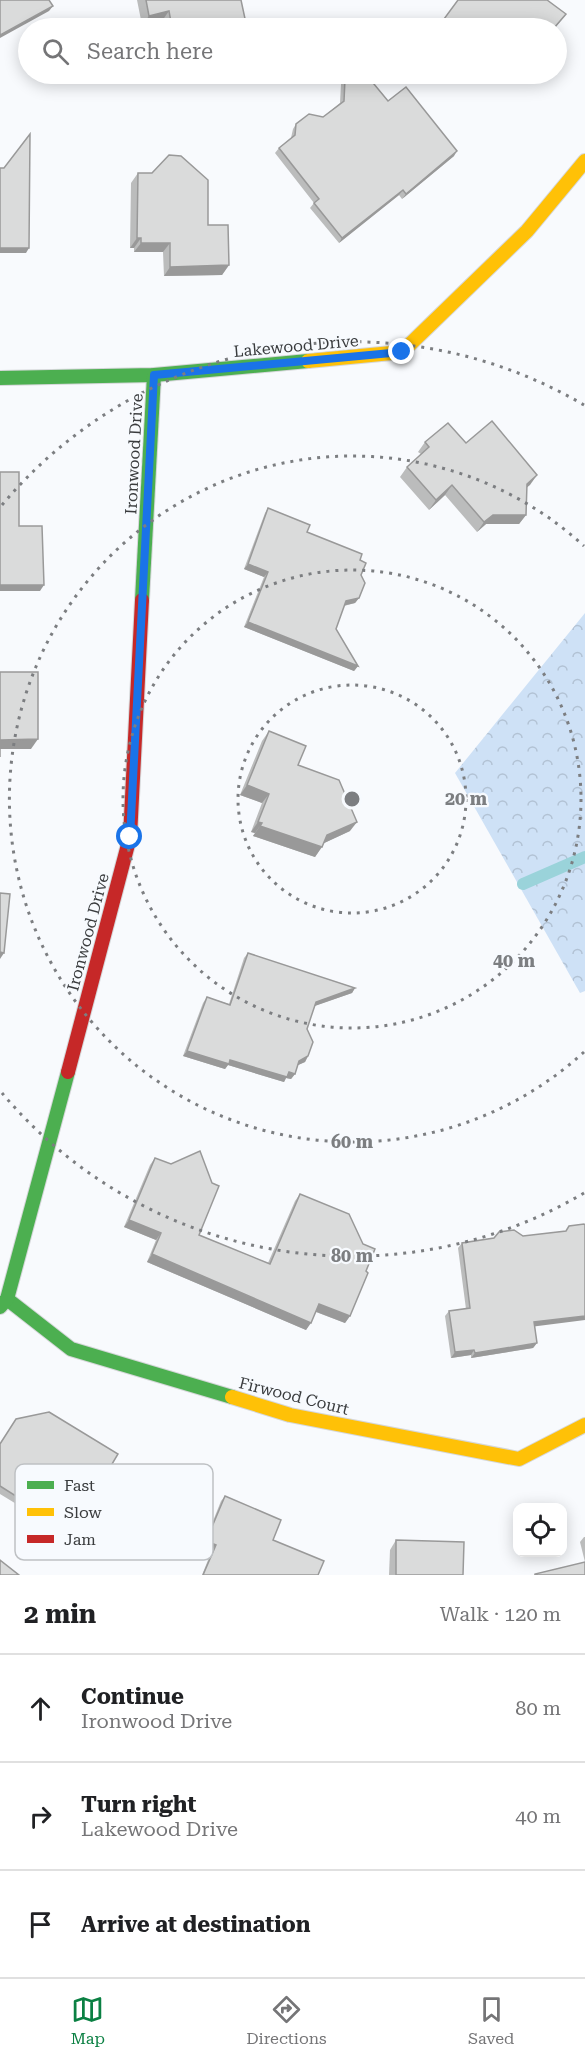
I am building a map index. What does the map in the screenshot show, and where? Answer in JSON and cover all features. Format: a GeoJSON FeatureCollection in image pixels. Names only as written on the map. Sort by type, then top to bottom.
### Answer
{"type":"FeatureCollection","features":[{"type":"Feature","properties":{"kind":"street","name":"Lakewood Drive"},"geometry":{"type":"LineString","coordinates":[[0,378],[154,375],[402,352],[527,231],[585,161]]}},
{"type":"Feature","properties":{"kind":"street","name":"Ironwood Drive"},"geometry":{"type":"LineString","coordinates":[[3,1303],[130,837],[154,375]]}},
{"type":"Feature","properties":{"kind":"street","name":"Firwood Court"},"geometry":{"type":"LineString","coordinates":[[3,1303],[71,1349],[290,1415],[519,1459],[585,1425]]}},
{"type":"Feature","properties":{"kind":"green space"},"geometry":{"type":"Polygon","coordinates":[[[585,613],[585,991],[580,993],[455,773],[585,613]]]}},
{"type":"Feature","properties":{"kind":"building"},"geometry":{"type":"Polygon","coordinates":[[[0,0],[49,0],[53,6],[31,18],[18,18],[18,25],[0,35],[0,0]]]}},
{"type":"Feature","properties":{"kind":"building"},"geometry":{"type":"Polygon","coordinates":[[[146,0],[241,0],[245,18],[170,18],[169,11],[149,16],[146,0]]]}},
{"type":"Feature","properties":{"kind":"building"},"geometry":{"type":"Polygon","coordinates":[[[458,0],[547,0],[566,14],[563,18],[445,18],[458,0]]]}},
{"type":"Feature","properties":{"kind":"building"},"geometry":{"type":"Polygon","coordinates":[[[345,84],[374,84],[388,101],[406,87],[457,151],[406,194],[403,190],[342,238],[314,203],[319,199],[279,148],[295,135],[296,124],[309,114],[323,117],[344,101],[345,84]]]}},
{"type":"Feature","properties":{"kind":"building"},"geometry":{"type":"Polygon","coordinates":[[[30,134],[29,248],[0,248],[0,168],[4,168],[30,134]]]}},
{"type":"Feature","properties":{"kind":"building"},"geometry":{"type":"Polygon","coordinates":[[[169,155],[181,156],[208,180],[208,225],[228,225],[229,265],[170,267],[170,243],[141,243],[141,238],[137,238],[138,173],[152,173],[169,155]]]}},
{"type":"Feature","properties":{"kind":"building"},"geometry":{"type":"Polygon","coordinates":[[[492,421],[537,475],[527,484],[526,515],[493,515],[484,522],[452,485],[436,500],[407,467],[429,447],[425,442],[448,423],[466,443],[492,421]]]}},
{"type":"Feature","properties":{"kind":"building"},"geometry":{"type":"Polygon","coordinates":[[[0,472],[19,472],[19,526],[42,526],[44,585],[0,585],[0,472]]]}},
{"type":"Feature","properties":{"kind":"building"},"geometry":{"type":"Polygon","coordinates":[[[268,508],[310,525],[307,532],[362,554],[360,560],[366,563],[361,575],[365,583],[359,598],[346,601],[336,629],[358,666],[248,622],[268,572],[248,564],[268,508]]]}},
{"type":"Feature","properties":{"kind":"building"},"geometry":{"type":"Polygon","coordinates":[[[0,672],[38,672],[38,739],[0,740],[0,672]]]}},
{"type":"Feature","properties":{"kind":"building"},"geometry":{"type":"Polygon","coordinates":[[[269,731],[306,746],[298,765],[339,780],[357,822],[327,835],[322,847],[260,826],[262,823],[258,822],[269,794],[247,785],[269,731]]]}},
{"type":"Feature","properties":{"kind":"building"},"geometry":{"type":"Polygon","coordinates":[[[0,893],[10,894],[4,953],[0,952],[0,893]]]}},
{"type":"Feature","properties":{"kind":"building"},"geometry":{"type":"Polygon","coordinates":[[[248,953],[355,988],[316,1002],[307,1029],[313,1042],[308,1056],[299,1061],[295,1074],[289,1072],[287,1077],[230,1060],[229,1064],[187,1051],[207,997],[230,1005],[248,953]]]}},
{"type":"Feature","properties":{"kind":"building"},"geometry":{"type":"Polygon","coordinates":[[[200,1151],[212,1183],[219,1186],[199,1235],[270,1264],[300,1194],[349,1214],[363,1244],[375,1249],[366,1271],[368,1273],[350,1316],[319,1304],[311,1323],[152,1254],[161,1233],[129,1220],[155,1158],[171,1164],[200,1151]]]}},
{"type":"Feature","properties":{"kind":"building"},"geometry":{"type":"Polygon","coordinates":[[[584,1224],[585,1316],[534,1322],[537,1343],[475,1353],[474,1350],[455,1352],[449,1311],[470,1308],[462,1243],[494,1238],[499,1232],[514,1230],[523,1236],[566,1231],[569,1226],[584,1224]]]}},
{"type":"Feature","properties":{"kind":"building"},"geometry":{"type":"Polygon","coordinates":[[[49,1412],[118,1454],[112,1464],[15,1464],[15,1496],[0,1486],[0,1444],[16,1419],[49,1412]]]}},
{"type":"Feature","properties":{"kind":"building"},"geometry":{"type":"Polygon","coordinates":[[[225,1496],[281,1520],[273,1540],[324,1561],[318,1575],[203,1575],[210,1560],[213,1560],[216,1545],[213,1544],[213,1524],[225,1496]]]}},
{"type":"Feature","properties":{"kind":"building"},"geometry":{"type":"Polygon","coordinates":[[[396,1540],[464,1542],[463,1575],[396,1575],[396,1540]]]}},
{"type":"Feature","properties":{"kind":"building"},"geometry":{"type":"Polygon","coordinates":[[[0,1560],[19,1575],[0,1575],[0,1560]]]}},
{"type":"Feature","properties":{"kind":"building"},"geometry":{"type":"Polygon","coordinates":[[[585,1562],[585,1575],[535,1575],[535,1574],[585,1562]]]}},
{"type":"Feature","properties":{"kind":"waterway"},"geometry":{"type":"LineString","coordinates":[[523,884],[585,857]]}},
{"type":"Feature","properties":{"kind":"traffic: fast"},"geometry":{"type":"LineString","coordinates":[[0,378],[154,375],[308,361]]}},
{"type":"Feature","properties":{"kind":"traffic: fast"},"geometry":{"type":"LineString","coordinates":[[142,600],[154,375]]}},
{"type":"Feature","properties":{"kind":"traffic: fast"},"geometry":{"type":"LineString","coordinates":[[0,1307],[7,1299],[68,1072]]}},
{"type":"Feature","properties":{"kind":"traffic: fast"},"geometry":{"type":"LineString","coordinates":[[7,1299],[71,1349],[232,1397]]}},
{"type":"Feature","properties":{"kind":"traffic: slow"},"geometry":{"type":"LineString","coordinates":[[308,361],[402,352],[527,231],[585,161]]}},
{"type":"Feature","properties":{"kind":"traffic: slow"},"geometry":{"type":"LineString","coordinates":[[232,1397],[290,1415],[519,1459],[585,1425]]}},
{"type":"Feature","properties":{"kind":"traffic: jam"},"geometry":{"type":"LineString","coordinates":[[68,1072],[130,837],[142,600]]}},
{"type":"Feature","properties":{"kind":"route"},"geometry":{"type":"LineString","coordinates":[[130,837],[154,375],[402,352]]}}]}
